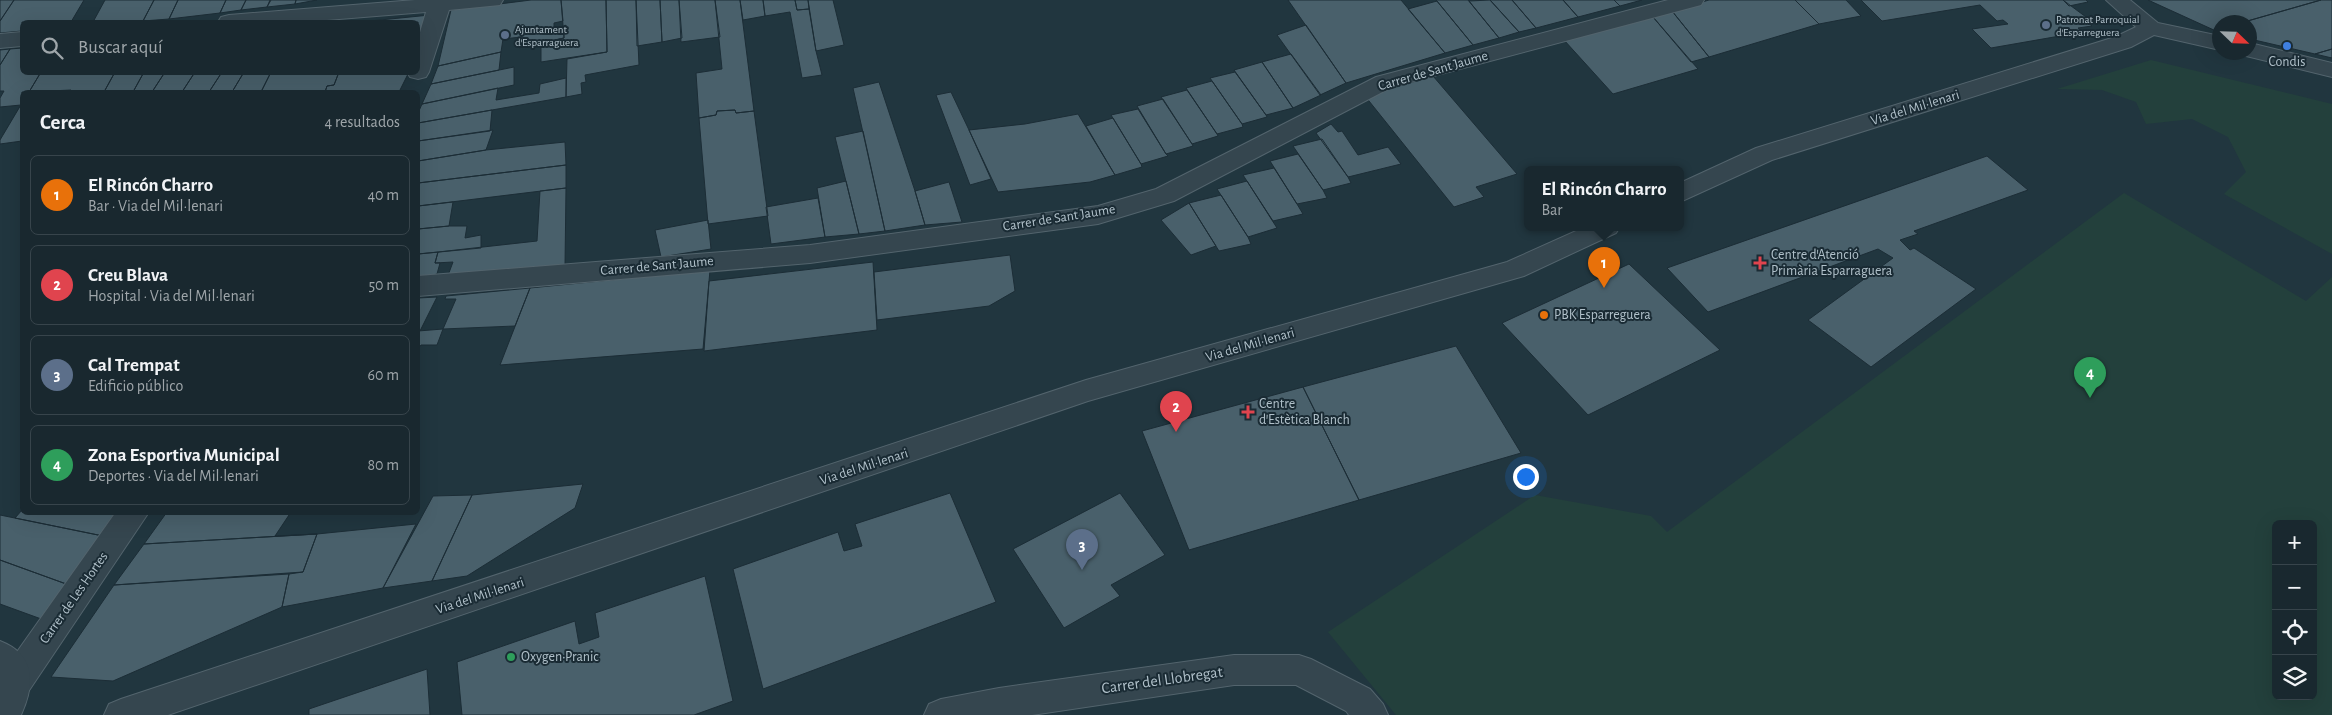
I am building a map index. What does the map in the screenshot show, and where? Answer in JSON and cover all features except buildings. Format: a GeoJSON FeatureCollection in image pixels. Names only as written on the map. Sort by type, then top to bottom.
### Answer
{"type":"FeatureCollection","features":[{"type":"Feature","properties":{"kind":"street"},"geometry":{"type":"LineString","coordinates":[[251,20],[492,0]]}},
{"type":"Feature","properties":{"kind":"street","name":"Carrer de Sant Jaume"},"geometry":{"type":"LineString","coordinates":[[420,286],[810,254],[1098,215],[1166,195],[1384,82],[1694,0]]}},
{"type":"Feature","properties":{"kind":"street"},"geometry":{"type":"LineString","coordinates":[[2117,0],[2151,28],[2212,41]]}},
{"type":"Feature","properties":{"kind":"street"},"geometry":{"type":"LineString","coordinates":[[420,63],[440,3]]}},
{"type":"Feature","properties":{"kind":"street","name":"Via del Mil·lenari"},"geometry":{"type":"LineString","coordinates":[[1684,191],[1764,154],[2123,42],[2151,28]]}},
{"type":"Feature","properties":{"kind":"street"},"geometry":{"type":"LineString","coordinates":[[0,41],[20,39]]}},
{"type":"Feature","properties":{"kind":"street"},"geometry":{"type":"LineString","coordinates":[[2257,52],[2332,70]]}},
{"type":"Feature","properties":{"kind":"street"},"geometry":{"type":"LineString","coordinates":[[411,90],[416,75]]}},
{"type":"Feature","properties":{"kind":"street","name":"Via del Mil·lenari"},"geometry":{"type":"LineString","coordinates":[[121,715],[1086,391],[1515,269],[1598,231]]}},
{"type":"Feature","properties":{"kind":"street","name":"Carrer de Les Hortes"},"geometry":{"type":"LineString","coordinates":[[2,715],[7,709],[7,670],[132,515]]}},
{"type":"Feature","properties":{"kind":"street","name":"Carrer del Llobregat"},"geometry":{"type":"LineString","coordinates":[[941,715],[999,704],[1234,670],[1299,670],[1358,700],[1371,715]]}},
{"type":"Feature","properties":{"kind":"green space"},"geometry":{"type":"Polygon","coordinates":[[[2151,60],[2332,104],[2332,254],[2224,194],[2246,172],[2228,137],[2192,119],[2146,124],[2136,102],[2102,90],[2057,89],[2151,60]]]}},
{"type":"Feature","properties":{"kind":"green space"},"geometry":{"type":"Polygon","coordinates":[[[2124,193],[2306,301],[2332,277],[2332,715],[1396,715],[1328,632],[1535,495],[1651,516],[1667,532],[2124,193]]]}},
{"type":"Feature","properties":{"kind":"place","name":"Patronat Parroquial d'Esparreguera"},"geometry":{"type":"Point","coordinates":[2046,25]}},
{"type":"Feature","properties":{"kind":"place","name":"Ajuntament d'Esparraguera"},"geometry":{"type":"Point","coordinates":[505,35]}},
{"type":"Feature","properties":{"kind":"place","name":"Condis"},"geometry":{"type":"Point","coordinates":[2287,46]}},
{"type":"Feature","properties":{"kind":"place","name":"Centre d'Atenció Primària Esparraguera"},"geometry":{"type":"Point","coordinates":[1760,263]}},
{"type":"Feature","properties":{"kind":"place","name":"El Rincón Charro"},"geometry":{"type":"Point","coordinates":[1604,288]}},
{"type":"Feature","properties":{"kind":"place","name":"PBK Esparreguera"},"geometry":{"type":"Point","coordinates":[1544,315]}},
{"type":"Feature","properties":{"kind":"place","name":"Zona Esportiva Municipal"},"geometry":{"type":"Point","coordinates":[2090,398]}},
{"type":"Feature","properties":{"kind":"place","name":"Centre d'Estètica Blanch"},"geometry":{"type":"Point","coordinates":[1248,412]}},
{"type":"Feature","properties":{"kind":"place","name":"Creu Blava"},"geometry":{"type":"Point","coordinates":[1176,432]}},
{"type":"Feature","properties":{"kind":"place","name":"Cal Trempat"},"geometry":{"type":"Point","coordinates":[1082,570]}},
{"type":"Feature","properties":{"kind":"place","name":"Oxygen·Pranic"},"geometry":{"type":"Point","coordinates":[511,657]}}]}
